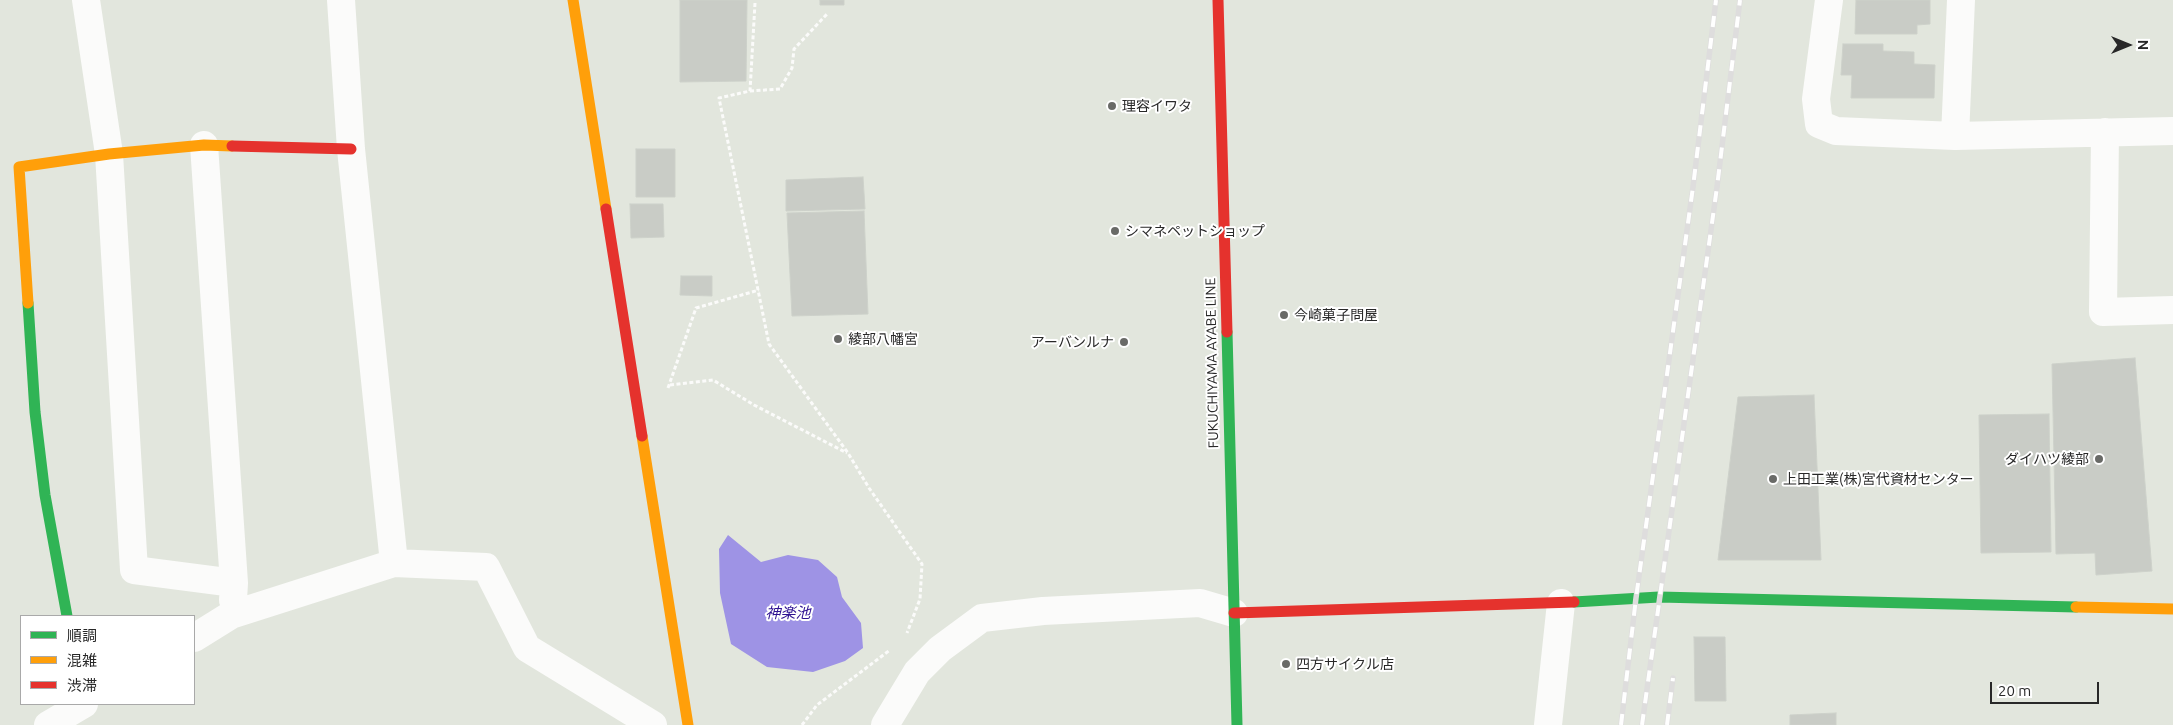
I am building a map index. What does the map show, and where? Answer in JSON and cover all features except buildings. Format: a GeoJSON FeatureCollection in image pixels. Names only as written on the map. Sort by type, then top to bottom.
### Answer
{"type":"FeatureCollection","features":[{"type":"Feature","properties":{"kind":"street"},"geometry":{"type":"LineString","coordinates":[[86,0],[109,154],[134,570],[234,582]]}},
{"type":"Feature","properties":{"kind":"street"},"geometry":{"type":"LineString","coordinates":[[341,0],[351,149],[394,563]]}},
{"type":"Feature","properties":{"kind":"street"},"geometry":{"type":"LineString","coordinates":[[573,0],[688,725]]}},
{"type":"Feature","properties":{"kind":"street","name":"FUKUCHIYAMA AYABE LINE"},"geometry":{"type":"LineString","coordinates":[[1218,0],[1236,725]]}},
{"type":"Feature","properties":{"kind":"street"},"geometry":{"type":"LineString","coordinates":[[1829,0],[1816,99],[1819,124],[1836,132],[1955,136],[2173,131]]}},
{"type":"Feature","properties":{"kind":"street"},"geometry":{"type":"LineString","coordinates":[[1955,136],[1961,0]]}},
{"type":"Feature","properties":{"kind":"street"},"geometry":{"type":"LineString","coordinates":[[2105,132],[2103,312],[2173,310]]}},
{"type":"Feature","properties":{"kind":"street"},"geometry":{"type":"LineString","coordinates":[[204,145],[234,582],[231,616]]}},
{"type":"Feature","properties":{"kind":"street"},"geometry":{"type":"LineString","coordinates":[[66,615],[45,495],[35,412],[19,167],[109,154],[204,145],[351,149]]}},
{"type":"Feature","properties":{"kind":"street"},"geometry":{"type":"LineString","coordinates":[[195,637],[231,616],[394,563],[486,567],[527,648],[653,725]]}},
{"type":"Feature","properties":{"kind":"street"},"geometry":{"type":"LineString","coordinates":[[885,725],[917,672],[940,650],[982,618],[1044,611],[1200,603],[1234,613],[1561,603],[1659,597],[2173,609]]}},
{"type":"Feature","properties":{"kind":"street"},"geometry":{"type":"LineString","coordinates":[[1548,725],[1561,603]]}},
{"type":"Feature","properties":{"kind":"street"},"geometry":{"type":"LineString","coordinates":[[48,725],[81,705]]}},
{"type":"Feature","properties":{"kind":"path"},"geometry":{"type":"LineString","coordinates":[[750,91],[755,4]]}},
{"type":"Feature","properties":{"kind":"path"},"geometry":{"type":"LineString","coordinates":[[828,13],[794,49],[792,68],[780,89],[750,91],[718,98],[769,344],[848,453],[869,488],[922,564],[920,599],[905,639],[907,645],[940,650]]}},
{"type":"Feature","properties":{"kind":"path"},"geometry":{"type":"LineString","coordinates":[[667,394],[696,308],[759,290]]}},
{"type":"Feature","properties":{"kind":"path"},"geometry":{"type":"LineString","coordinates":[[669,385],[712,380],[754,405],[848,453]]}},
{"type":"Feature","properties":{"kind":"path"},"geometry":{"type":"LineString","coordinates":[[802,725],[817,705],[897,645]]}},
{"type":"Feature","properties":{"kind":"water","name":"神楽池"},"geometry":{"type":"Polygon","coordinates":[[[728,535],[761,562],[788,555],[818,560],[837,577],[842,597],[861,623],[863,648],[845,661],[813,672],[767,667],[731,644],[720,593],[719,549],[728,535]]]}},
{"type":"Feature","properties":{"kind":"railway"},"geometry":{"type":"LineString","coordinates":[[1621,725],[1636,598],[1693,187],[1716,0]]}},
{"type":"Feature","properties":{"kind":"railway"},"geometry":{"type":"LineString","coordinates":[[1642,725],[1717,187],[1740,0]]}},
{"type":"Feature","properties":{"kind":"railway"},"geometry":{"type":"LineString","coordinates":[[1667,725],[1673,678]]}},
{"type":"Feature","properties":{"kind":"traffic: fast"},"geometry":{"type":"LineString","coordinates":[[28,303],[35,412],[45,495],[67,615]]}},
{"type":"Feature","properties":{"kind":"traffic: fast"},"geometry":{"type":"LineString","coordinates":[[1227,332],[1237,725]]}},
{"type":"Feature","properties":{"kind":"traffic: fast"},"geometry":{"type":"LineString","coordinates":[[1574,602],[1659,597],[2076,607]]}},
{"type":"Feature","properties":{"kind":"traffic: slow"},"geometry":{"type":"LineString","coordinates":[[573,0],[606,209]]}},
{"type":"Feature","properties":{"kind":"traffic: slow"},"geometry":{"type":"LineString","coordinates":[[28,303],[19,167],[109,154],[204,145],[232,146]]}},
{"type":"Feature","properties":{"kind":"traffic: slow"},"geometry":{"type":"LineString","coordinates":[[642,436],[688,725]]}},
{"type":"Feature","properties":{"kind":"traffic: slow"},"geometry":{"type":"LineString","coordinates":[[2076,607],[2173,609]]}},
{"type":"Feature","properties":{"kind":"traffic: jam"},"geometry":{"type":"LineString","coordinates":[[1218,0],[1227,332]]}},
{"type":"Feature","properties":{"kind":"traffic: jam"},"geometry":{"type":"LineString","coordinates":[[232,146],[351,149]]}},
{"type":"Feature","properties":{"kind":"traffic: jam"},"geometry":{"type":"LineString","coordinates":[[606,209],[642,436]]}},
{"type":"Feature","properties":{"kind":"traffic: jam"},"geometry":{"type":"LineString","coordinates":[[1234,613],[1574,602]]}},
{"type":"Feature","properties":{"kind":"place","name":"理容イワタ"},"geometry":{"type":"Point","coordinates":[1112,106]}},
{"type":"Feature","properties":{"kind":"place","name":"シマネペットショップ"},"geometry":{"type":"Point","coordinates":[1115,231]}},
{"type":"Feature","properties":{"kind":"place","name":"今崎菓子問屋"},"geometry":{"type":"Point","coordinates":[1284,315]}},
{"type":"Feature","properties":{"kind":"place","name":"綾部八幡宮"},"geometry":{"type":"Point","coordinates":[838,339]}},
{"type":"Feature","properties":{"kind":"place","name":"アーバンルナ"},"geometry":{"type":"Point","coordinates":[1124,342]}},
{"type":"Feature","properties":{"kind":"place","name":"ダイハツ綾部"},"geometry":{"type":"Point","coordinates":[2099,459]}},
{"type":"Feature","properties":{"kind":"place","name":"上田工業(株)宮代資材センター"},"geometry":{"type":"Point","coordinates":[1773,479]}},
{"type":"Feature","properties":{"kind":"place","name":"四方サイクル店"},"geometry":{"type":"Point","coordinates":[1286,664]}}]}
